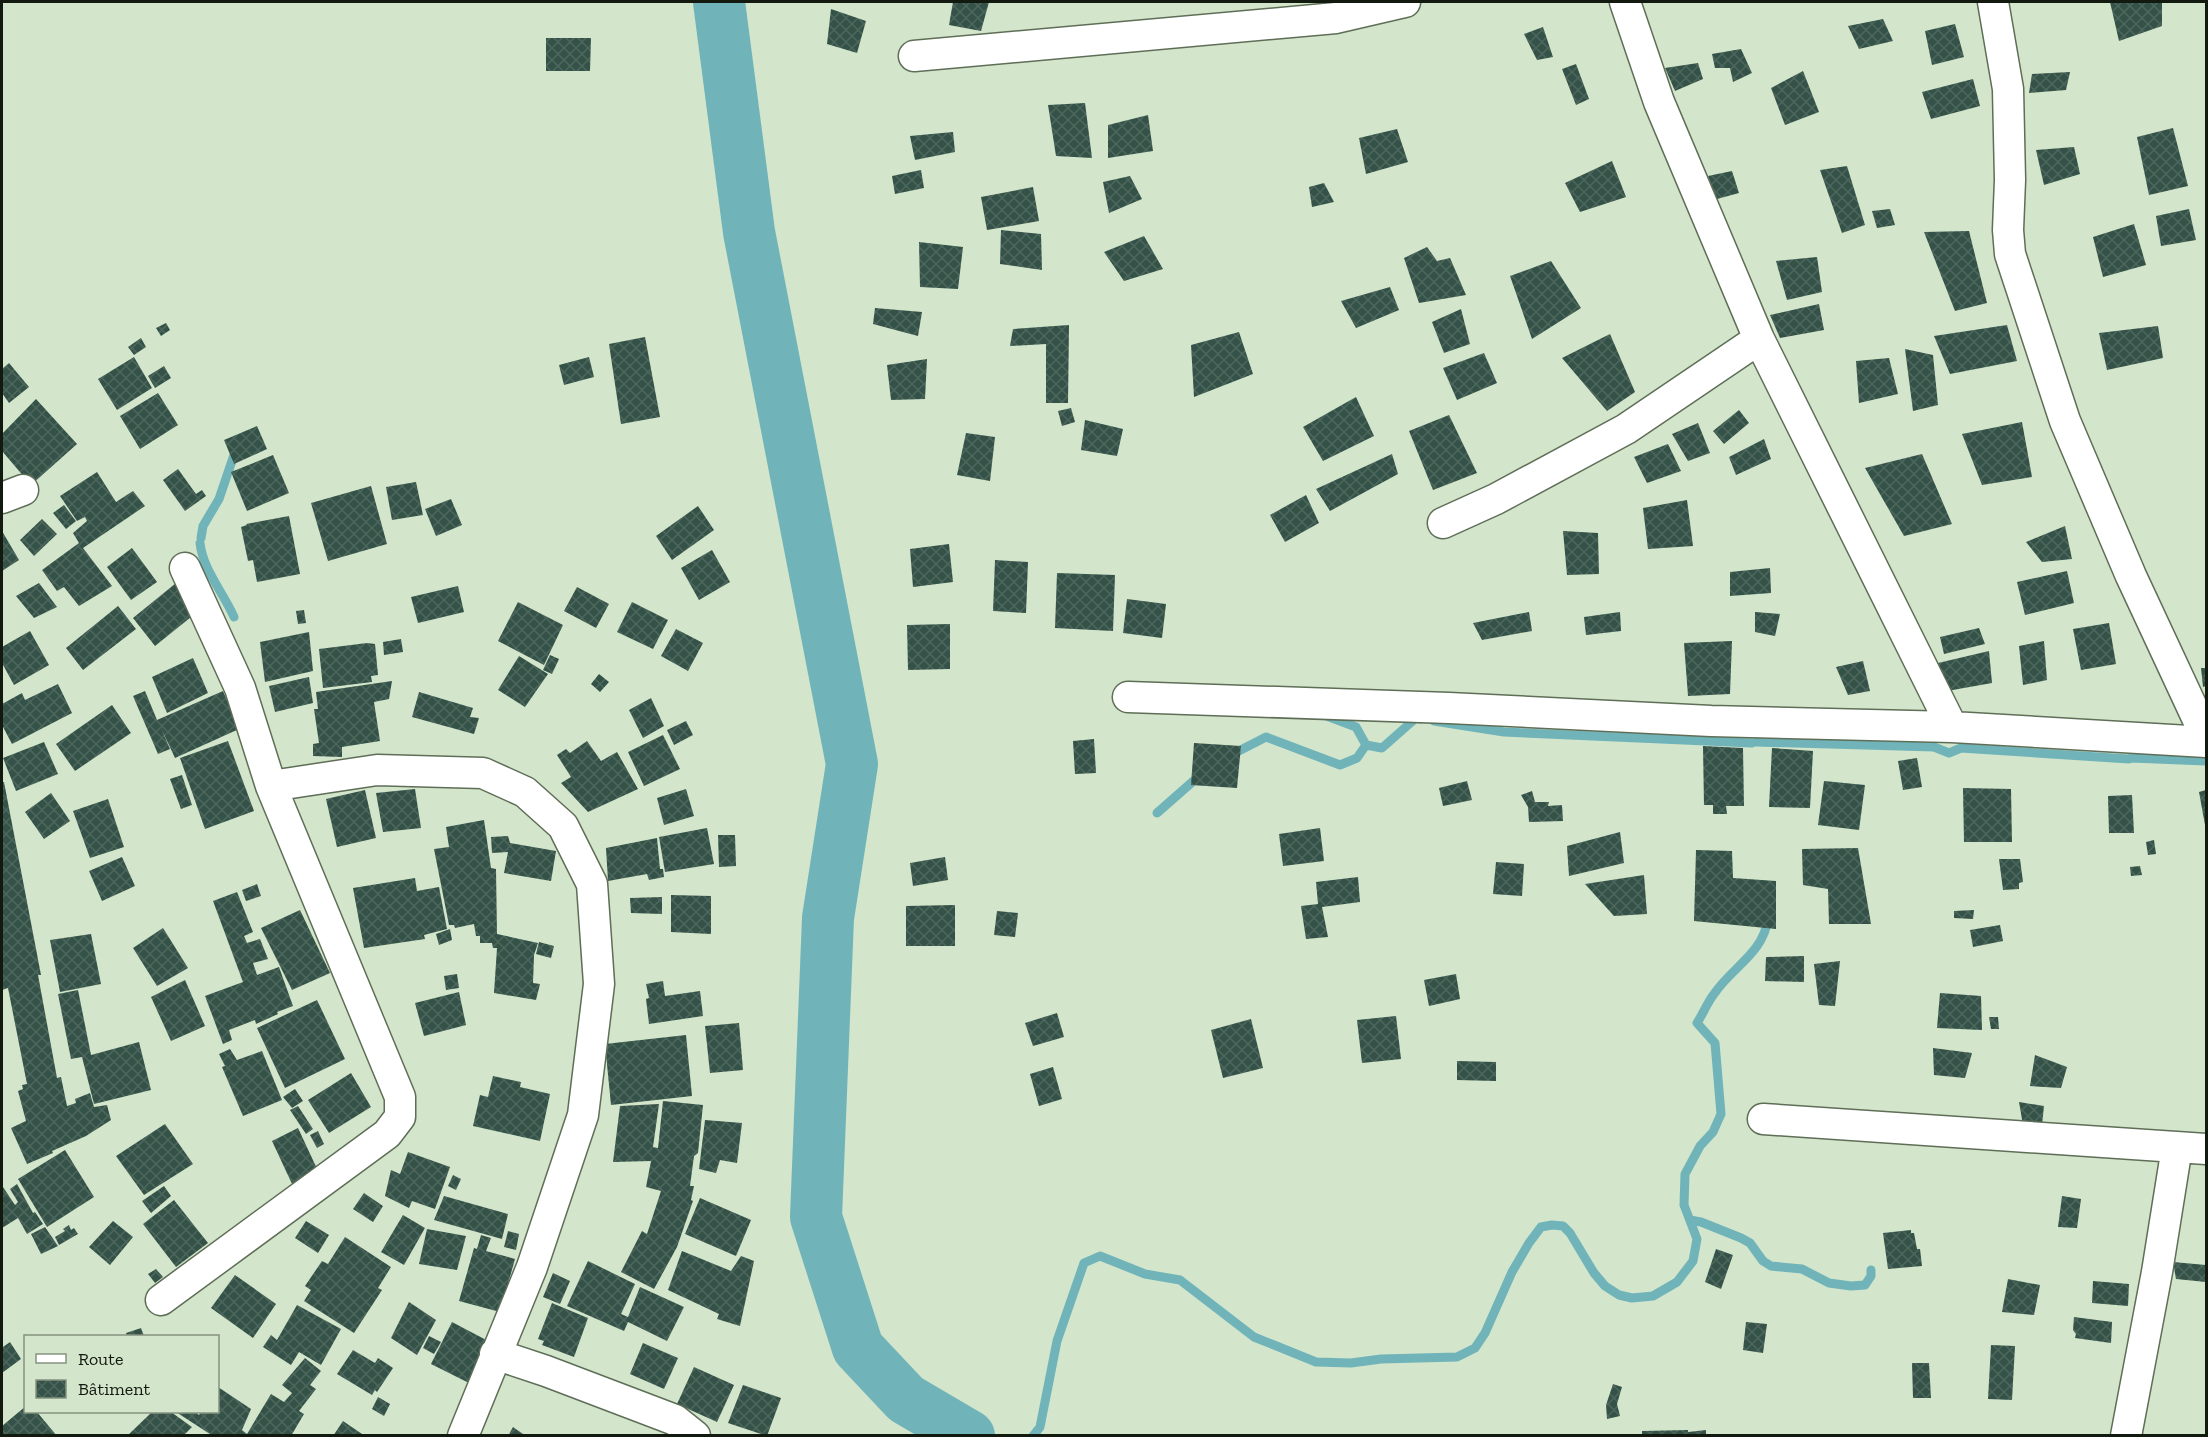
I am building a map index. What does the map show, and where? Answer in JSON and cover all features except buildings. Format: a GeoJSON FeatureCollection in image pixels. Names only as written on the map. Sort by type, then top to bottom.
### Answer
{"type":"FeatureCollection","features":[{"type":"Feature","properties":{"kind":"street"},"geometry":{"type":"LineString","coordinates":[[914,56],[1336,18],[1405,2]]}},
{"type":"Feature","properties":{"kind":"street"},"geometry":{"type":"LineString","coordinates":[[1625,2],[1659,102],[1759,339],[1952,727]]}},
{"type":"Feature","properties":{"kind":"street"},"geometry":{"type":"LineString","coordinates":[[1993,2],[2008,89],[2010,254],[2065,421],[2131,576],[2206,737]]}},
{"type":"Feature","properties":{"kind":"street"},"geometry":{"type":"LineString","coordinates":[[1443,523],[1496,499],[1626,429],[1759,339]]}},
{"type":"Feature","properties":{"kind":"street"},"geometry":{"type":"LineString","coordinates":[[161,1300],[387,1134],[400,1117],[400,1097],[271,786],[240,688],[185,568]]}},
{"type":"Feature","properties":{"kind":"street"},"geometry":{"type":"LineString","coordinates":[[1128,698],[1449,708],[1711,721],[1952,727],[2206,742]]}},
{"type":"Feature","properties":{"kind":"street"},"geometry":{"type":"LineString","coordinates":[[271,786],[377,770],[483,773],[525,792],[563,826],[592,884],[599,984],[584,1115],[532,1267],[463,1436]]}},
{"type":"Feature","properties":{"kind":"street"},"geometry":{"type":"LineString","coordinates":[[1763,1119],[2206,1149]]}},
{"type":"Feature","properties":{"kind":"street"},"geometry":{"type":"LineString","coordinates":[[2126,1436],[2157,1272],[2177,1147]]}},
{"type":"Feature","properties":{"kind":"street"},"geometry":{"type":"LineString","coordinates":[[495,1354],[675,1420],[695,1436]]}},
{"type":"Feature","properties":{"kind":"waterway"},"geometry":{"type":"LineString","coordinates":[[719,2],[749,232],[852,764],[828,918],[816,1217],[858,1348],[906,1399],[969,1436]]}},
{"type":"Feature","properties":{"kind":"waterway"},"geometry":{"type":"LineString","coordinates":[[201,538],[203,526],[219,499],[236,449]]}},
{"type":"Feature","properties":{"kind":"waterway"},"geometry":{"type":"LineString","coordinates":[[200,543],[209,572],[234,617]]}},
{"type":"Feature","properties":{"kind":"waterway"},"geometry":{"type":"LineString","coordinates":[[1324,715],[1356,727],[1366,745]]}},
{"type":"Feature","properties":{"kind":"waterway"},"geometry":{"type":"LineString","coordinates":[[1366,745],[1382,748],[1416,718],[1421,719]]}},
{"type":"Feature","properties":{"kind":"waterway"},"geometry":{"type":"LineString","coordinates":[[1434,721],[1504,732],[1752,743]]}},
{"type":"Feature","properties":{"kind":"waterway"},"geometry":{"type":"LineString","coordinates":[[1229,756],[1266,737],[1340,765],[1357,758],[1366,745]]}},
{"type":"Feature","properties":{"kind":"waterway"},"geometry":{"type":"LineString","coordinates":[[1756,742],[1934,747],[1949,753],[1961,748],[2129,759],[2206,761]]}},
{"type":"Feature","properties":{"kind":"waterway"},"geometry":{"type":"LineString","coordinates":[[1157,813],[1198,777]]}},
{"type":"Feature","properties":{"kind":"waterway"},"geometry":{"type":"LineString","coordinates":[[1033,1436],[1040,1427],[1057,1341],[1084,1263],[1100,1256],[1145,1274],[1180,1280],[1254,1337],[1316,1362],[1351,1363],[1381,1359],[1457,1357],[1475,1348],[1485,1333],[1512,1272],[1541,1227],[1563,1226],[1570,1233],[1594,1273],[1605,1286],[1619,1295],[1632,1298],[1653,1296],[1677,1282],[1693,1261],[1697,1239],[1684,1205],[1685,1174],[1700,1146],[1713,1132],[1721,1114],[1715,1043],[1697,1023],[1721,984],[1754,950],[1765,930],[1768,918]]}},
{"type":"Feature","properties":{"kind":"waterway"},"geometry":{"type":"LineString","coordinates":[[1690,1220],[1701,1222],[1750,1243],[1763,1261],[1771,1266],[1802,1269],[1829,1283],[1865,1285],[1871,1276],[1871,1270]]}},
{"type":"Feature","properties":{"kind":"waterway"},"geometry":{"type":"LineString","coordinates":[[957,1436],[960,1431]]}}]}
